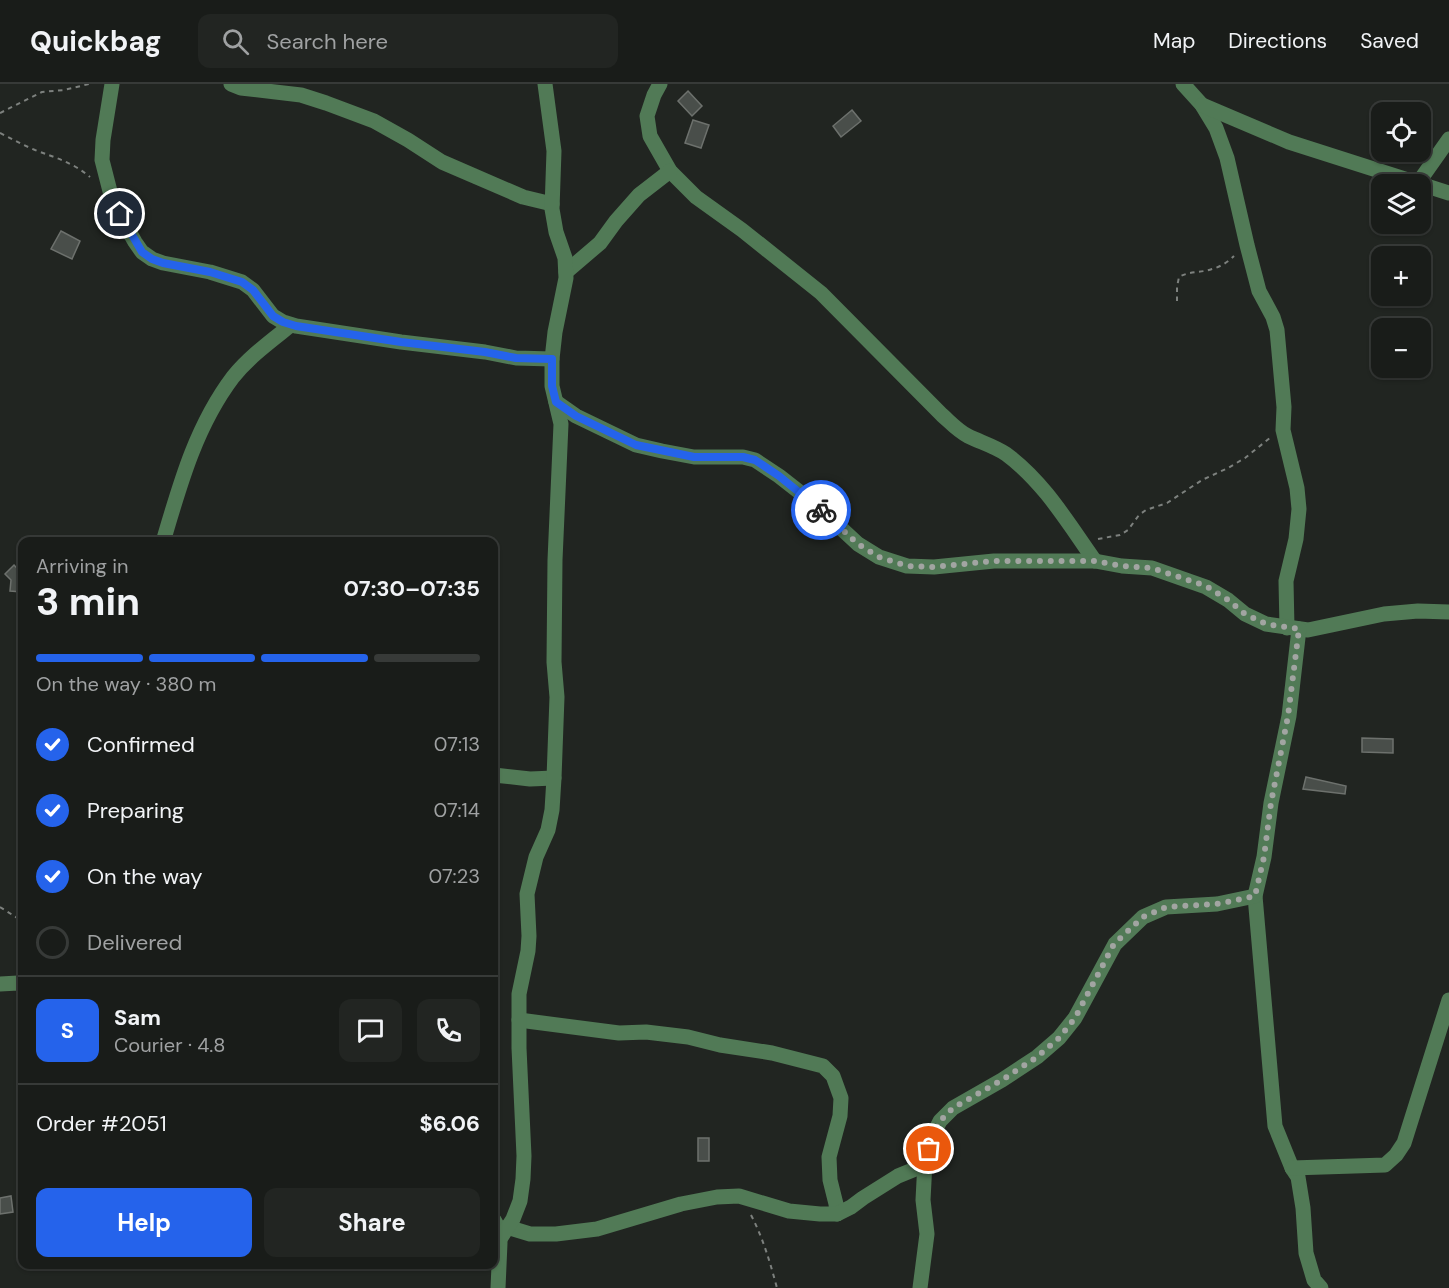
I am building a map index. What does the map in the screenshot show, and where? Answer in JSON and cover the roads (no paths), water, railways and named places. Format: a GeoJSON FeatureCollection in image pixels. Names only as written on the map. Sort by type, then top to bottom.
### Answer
{"type":"FeatureCollection","features":[{"type":"Feature","properties":{"kind":"street"},"geometry":{"type":"LineString","coordinates":[[112,84],[102,160],[113,203],[142,252],[152,259],[242,282],[253,290],[273,316],[291,325],[516,358],[552,359]]}},
{"type":"Feature","properties":{"kind":"street"},"geometry":{"type":"LineString","coordinates":[[231,84],[241,88],[301,95],[326,103],[374,122],[442,162],[523,197],[552,204]]}},
{"type":"Feature","properties":{"kind":"street"},"geometry":{"type":"LineString","coordinates":[[500,1229],[513,1219],[520,1201],[523,1179],[519,994],[528,951],[527,894],[536,857],[548,830],[554,778],[557,697],[554,662],[555,560],[561,424],[552,386],[552,359],[566,272],[565,258],[556,232],[552,204],[554,151],[545,84]]}},
{"type":"Feature","properties":{"kind":"street"},"geometry":{"type":"LineString","coordinates":[[660,84],[647,116],[650,136],[670,171],[696,197],[821,292],[955,427],[1005,454],[1021,466],[1049,494],[1095,561]]}},
{"type":"Feature","properties":{"kind":"street"},"geometry":{"type":"LineString","coordinates":[[1183,84],[1202,105],[1216,128],[1227,158],[1259,291],[1273,317],[1277,330],[1284,407],[1283,430],[1297,488],[1299,509],[1296,539],[1286,581],[1293,628],[1288,716],[1271,803],[1264,857],[1255,896],[1275,1126],[1298,1177],[1306,1253],[1314,1280],[1321,1288]]}},
{"type":"Feature","properties":{"kind":"street"},"geometry":{"type":"LineString","coordinates":[[1202,105],[1289,142],[1390,174]]}},
{"type":"Feature","properties":{"kind":"street"},"geometry":{"type":"LineString","coordinates":[[1424,174],[1449,139]]}},
{"type":"Feature","properties":{"kind":"street"},"geometry":{"type":"LineString","coordinates":[[566,272],[600,243],[639,195],[670,171]]}},
{"type":"Feature","properties":{"kind":"street"},"geometry":{"type":"LineString","coordinates":[[1431,187],[1449,193]]}},
{"type":"Feature","properties":{"kind":"street"},"geometry":{"type":"LineString","coordinates":[[165,537],[193,448],[211,410],[234,376],[264,346],[291,325]]}},
{"type":"Feature","properties":{"kind":"street"},"geometry":{"type":"LineString","coordinates":[[556,402],[576,416],[636,445],[694,457],[743,457],[755,460],[816,505],[858,544],[879,557],[907,566],[933,567],[994,561],[1095,561],[1152,568],[1206,586],[1245,614],[1266,624],[1308,630],[1384,614],[1418,611],[1449,612]]}},
{"type":"Feature","properties":{"kind":"street"},"geometry":{"type":"LineString","coordinates":[[498,775],[530,779],[554,778]]}},
{"type":"Feature","properties":{"kind":"street"},"geometry":{"type":"LineString","coordinates":[[920,1288],[927,1234],[923,1200],[925,1165],[933,1135],[940,1121],[953,1108],[1037,1057],[1059,1038],[1075,1018],[1114,944],[1143,917],[1166,907],[1217,904],[1255,896]]}},
{"type":"Feature","properties":{"kind":"street"},"geometry":{"type":"LineString","coordinates":[[0,984],[18,983]]}},
{"type":"Feature","properties":{"kind":"street"},"geometry":{"type":"LineString","coordinates":[[1292,1168],[1385,1165],[1396,1155],[1404,1143],[1449,1002]]}},
{"type":"Feature","properties":{"kind":"street"},"geometry":{"type":"LineString","coordinates":[[519,1020],[619,1033],[646,1032],[688,1037],[823,1066],[833,1076],[841,1098],[840,1116],[829,1157],[830,1180],[837,1214]]}},
{"type":"Feature","properties":{"kind":"street"},"geometry":{"type":"LineString","coordinates":[[500,1229],[530,1234],[556,1234],[597,1229],[681,1204],[717,1197],[739,1196],[789,1211],[837,1214],[898,1176],[925,1165]]}},
{"type":"Feature","properties":{"kind":"street"},"geometry":{"type":"LineString","coordinates":[[498,1288],[500,1229]]}}]}
